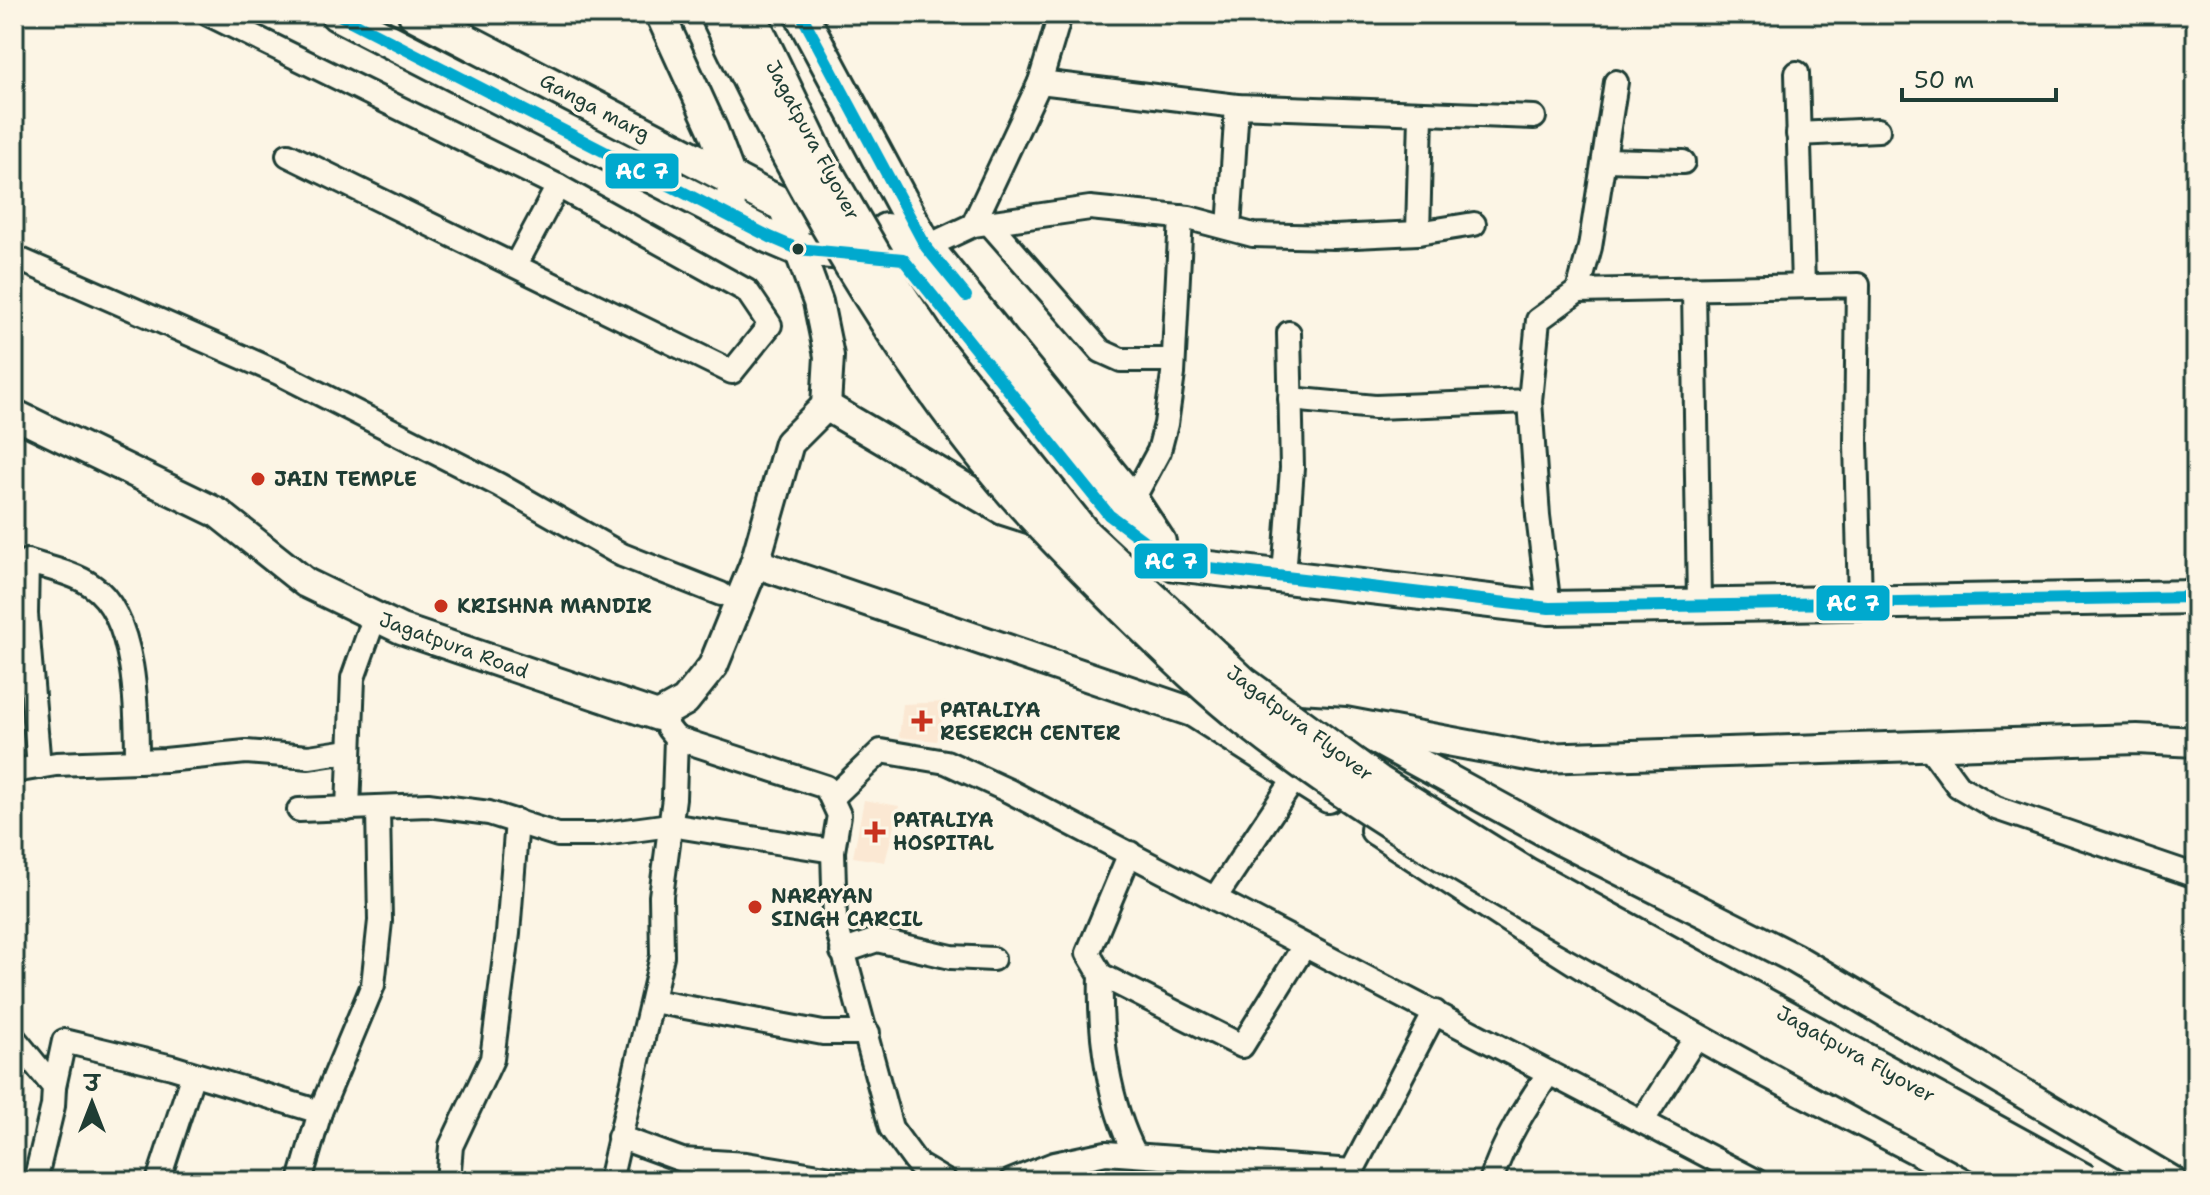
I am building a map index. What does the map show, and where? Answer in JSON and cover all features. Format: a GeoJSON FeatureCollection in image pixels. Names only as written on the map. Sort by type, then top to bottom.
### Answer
{"type":"FeatureCollection","features":[{"type":"Feature","properties":{"kind":"main road"},"geometry":{"type":"LineString","coordinates":[[337,14],[798,249],[907,240]]}},
{"type":"Feature","properties":{"kind":"main road","name":"Ganga marg"},"geometry":{"type":"LineString","coordinates":[[415,14],[805,215],[907,240]]}},
{"type":"Feature","properties":{"kind":"main road","name":"Jagatpura Flyover"},"geometry":{"type":"LineString","coordinates":[[717,14],[796,174],[835,240],[913,359],[982,456],[1058,542],[1149,633],[1248,722],[1361,804],[1512,896],[1711,1009],[2028,1181]]}},
{"type":"Feature","properties":{"kind":"main road","name":"Jagatpura Flyover"},"geometry":{"type":"LineString","coordinates":[[749,14],[821,163],[888,278],[933,345],[1085,535],[1243,683],[1378,782],[1526,874],[2085,1181]]}},
{"type":"Feature","properties":{"kind":"main road"},"geometry":{"type":"LineString","coordinates":[[801,14],[907,240],[1109,515],[1175,564],[1549,608],[1699,603],[2196,597]]}},
{"type":"Feature","properties":{"kind":"main road"},"geometry":{"type":"LineString","coordinates":[[907,240],[1132,501],[1175,564]]}},
{"type":"Feature","properties":{"kind":"street"},"geometry":{"type":"LineString","coordinates":[[208,14],[558,186],[747,291],[770,325],[732,372],[288,155]]}},
{"type":"Feature","properties":{"kind":"street"},"geometry":{"type":"LineString","coordinates":[[660,14],[713,130],[732,180],[730,217]]}},
{"type":"Feature","properties":{"kind":"street"},"geometry":{"type":"LineString","coordinates":[[981,224],[1040,82],[1058,22]]}},
{"type":"Feature","properties":{"kind":"street"},"geometry":{"type":"LineString","coordinates":[[1797,73],[1803,286]]}},
{"type":"Feature","properties":{"kind":"street"},"geometry":{"type":"LineString","coordinates":[[1040,82],[1237,106],[1534,117]]}},
{"type":"Feature","properties":{"kind":"street"},"geometry":{"type":"LineString","coordinates":[[1578,291],[1590,247],[1616,82]]}},
{"type":"Feature","properties":{"kind":"street"},"geometry":{"type":"LineString","coordinates":[[1229,228],[1237,106]]}},
{"type":"Feature","properties":{"kind":"street"},"geometry":{"type":"LineString","coordinates":[[1418,233],[1421,115]]}},
{"type":"Feature","properties":{"kind":"street"},"geometry":{"type":"LineString","coordinates":[[1798,134],[1878,130]]}},
{"type":"Feature","properties":{"kind":"street"},"geometry":{"type":"LineString","coordinates":[[1604,160],[1683,162]]}},
{"type":"Feature","properties":{"kind":"street"},"geometry":{"type":"LineString","coordinates":[[520,257],[558,186]]}},
{"type":"Feature","properties":{"kind":"street"},"geometry":{"type":"LineString","coordinates":[[782,204],[818,302],[829,356],[826,406],[789,443],[755,563],[713,666],[685,701],[658,716],[676,738],[826,787],[833,797],[839,815],[833,851],[835,920],[868,1033],[891,1128],[918,1165],[945,1181]]}},
{"type":"Feature","properties":{"kind":"street"},"geometry":{"type":"LineString","coordinates":[[907,240],[981,224],[1090,208],[1181,217],[1253,235],[1334,237],[1418,233],[1474,224]]}},
{"type":"Feature","properties":{"kind":"street"},"geometry":{"type":"LineString","coordinates":[[1132,501],[1159,451],[1166,424],[1181,217]]}},
{"type":"Feature","properties":{"kind":"street"},"geometry":{"type":"LineString","coordinates":[[981,224],[1101,351],[1121,360],[1171,360]]}},
{"type":"Feature","properties":{"kind":"street"},"geometry":{"type":"LineString","coordinates":[[14,257],[279,373],[499,485],[622,555],[721,594]]}},
{"type":"Feature","properties":{"kind":"street"},"geometry":{"type":"LineString","coordinates":[[1549,608],[1538,516],[1530,401],[1538,320],[1578,291],[1803,286],[1858,285],[1856,443],[1860,602]]}},
{"type":"Feature","properties":{"kind":"street"},"geometry":{"type":"LineString","coordinates":[[1694,289],[1699,603]]}},
{"type":"Feature","properties":{"kind":"street"},"geometry":{"type":"LineString","coordinates":[[1284,576],[1291,510],[1289,333]]}},
{"type":"Feature","properties":{"kind":"street"},"geometry":{"type":"LineString","coordinates":[[1290,399],[1375,407],[1530,401]]}},
{"type":"Feature","properties":{"kind":"street"},"geometry":{"type":"LineString","coordinates":[[826,406],[1003,510],[1175,564]]}},
{"type":"Feature","properties":{"kind":"street","name":"Jagatpura Road"},"geometry":{"type":"LineString","coordinates":[[14,414],[218,513],[306,583],[401,629],[658,716]]}},
{"type":"Feature","properties":{"kind":"street"},"geometry":{"type":"LineString","coordinates":[[39,767],[26,614],[27,561],[92,585],[115,611],[128,653],[137,708],[137,761]]}},
{"type":"Feature","properties":{"kind":"street"},"geometry":{"type":"LineString","coordinates":[[755,563],[1192,712],[1294,776],[1502,917],[1698,1034],[1913,1144],[1963,1178]]}},
{"type":"Feature","properties":{"kind":"street"},"geometry":{"type":"LineString","coordinates":[[348,809],[353,678],[375,616]]}},
{"type":"Feature","properties":{"kind":"street"},"geometry":{"type":"LineString","coordinates":[[1192,712],[1345,722],[1539,758],[1927,744],[2137,739],[2196,742]]}},
{"type":"Feature","properties":{"kind":"street"},"geometry":{"type":"LineString","coordinates":[[1215,898],[1294,776],[1345,722]]}},
{"type":"Feature","properties":{"kind":"street"},"geometry":{"type":"LineString","coordinates":[[1345,722],[1562,841],[1794,958],[2172,1181]]}},
{"type":"Feature","properties":{"kind":"street"},"geometry":{"type":"LineString","coordinates":[[610,1181],[662,956],[661,896],[676,738]]}},
{"type":"Feature","properties":{"kind":"street"},"geometry":{"type":"LineString","coordinates":[[1927,744],[1958,786],[1996,808],[2196,876]]}},
{"type":"Feature","properties":{"kind":"street"},"geometry":{"type":"LineString","coordinates":[[14,771],[246,752],[309,757],[349,751]]}},
{"type":"Feature","properties":{"kind":"street"},"geometry":{"type":"LineString","coordinates":[[833,797],[881,751],[946,762],[1130,853],[1756,1181]]}},
{"type":"Feature","properties":{"kind":"street"},"geometry":{"type":"LineString","coordinates":[[299,810],[428,805],[489,813],[558,835],[596,835],[670,825],[833,851]]}},
{"type":"Feature","properties":{"kind":"street"},"geometry":{"type":"LineString","coordinates":[[300,1181],[320,1112],[373,985],[380,921],[378,809]]}},
{"type":"Feature","properties":{"kind":"street"},"geometry":{"type":"LineString","coordinates":[[448,1181],[451,1146],[492,1059],[508,933],[517,821]]}},
{"type":"Feature","properties":{"kind":"street"},"geometry":{"type":"LineString","coordinates":[[1130,853],[1088,953],[1101,975],[1100,1016],[1120,1126],[1135,1154]]}},
{"type":"Feature","properties":{"kind":"street"},"geometry":{"type":"LineString","coordinates":[[842,952],[877,940],[951,957],[993,959]]}},
{"type":"Feature","properties":{"kind":"street"},"geometry":{"type":"LineString","coordinates":[[1101,975],[1242,1046],[1304,946]]}},
{"type":"Feature","properties":{"kind":"street"},"geometry":{"type":"LineString","coordinates":[[653,1001],[823,1033],[868,1033]]}},
{"type":"Feature","properties":{"kind":"street"},"geometry":{"type":"LineString","coordinates":[[1011,1181],[1054,1164],[1106,1153],[1352,1176],[1435,1012]]}},
{"type":"Feature","properties":{"kind":"street"},"geometry":{"type":"LineString","coordinates":[[1643,1120],[1698,1034]]}},
{"type":"Feature","properties":{"kind":"street"},"geometry":{"type":"LineString","coordinates":[[14,1038],[54,1087]]}},
{"type":"Feature","properties":{"kind":"street"},"geometry":{"type":"LineString","coordinates":[[35,1181],[53,1106],[64,1041],[193,1074],[320,1112]]}},
{"type":"Feature","properties":{"kind":"street"},"geometry":{"type":"LineString","coordinates":[[1491,1181],[1497,1161],[1549,1073]]}},
{"type":"Feature","properties":{"kind":"street"},"geometry":{"type":"LineString","coordinates":[[158,1181],[193,1074]]}},
{"type":"Feature","properties":{"kind":"street"},"geometry":{"type":"LineString","coordinates":[[619,1137],[682,1160],[746,1164],[850,1181]]}},
{"type":"Feature","properties":{"kind":"street"},"geometry":{"type":"LineString","coordinates":[[14,1177],[25,1181]]}},
{"type":"Feature","properties":{"kind":"shaded area","name":"PATALIYA RESERCH CENTER"},"geometry":{"type":"Polygon","coordinates":[[[946,702],[937,741],[899,737],[903,704],[946,702]]]}},
{"type":"Feature","properties":{"kind":"shaded area","name":"PATALIYA HOSPITAL"},"geometry":{"type":"Polygon","coordinates":[[[864,800],[899,806],[885,862],[853,857],[864,800]]]}},
{"type":"Feature","properties":{"kind":"transit line"},"geometry":{"type":"LineString","coordinates":[[337,14],[770,237],[798,249],[903,259],[1109,515],[1175,564],[1549,608],[2196,597]]}},
{"type":"Feature","properties":{"kind":"transit line"},"geometry":{"type":"LineString","coordinates":[[801,14],[926,247],[966,296]]}},
{"type":"Feature","properties":{"kind":"place","name":"JAIN TEMPLE"},"geometry":{"type":"Point","coordinates":[258,479]}},
{"type":"Feature","properties":{"kind":"place","name":"KRISHNA MANDIR"},"geometry":{"type":"Point","coordinates":[441,606]}},
{"type":"Feature","properties":{"kind":"place","name":"PATALIYA RESERCH CENTER"},"geometry":{"type":"Point","coordinates":[922,721]}},
{"type":"Feature","properties":{"kind":"place","name":"PATALIYA HOSPITAL"},"geometry":{"type":"Point","coordinates":[875,832]}},
{"type":"Feature","properties":{"kind":"place","name":"NARAYAN SINGH CARCIL"},"geometry":{"type":"Point","coordinates":[755,907]}}]}
